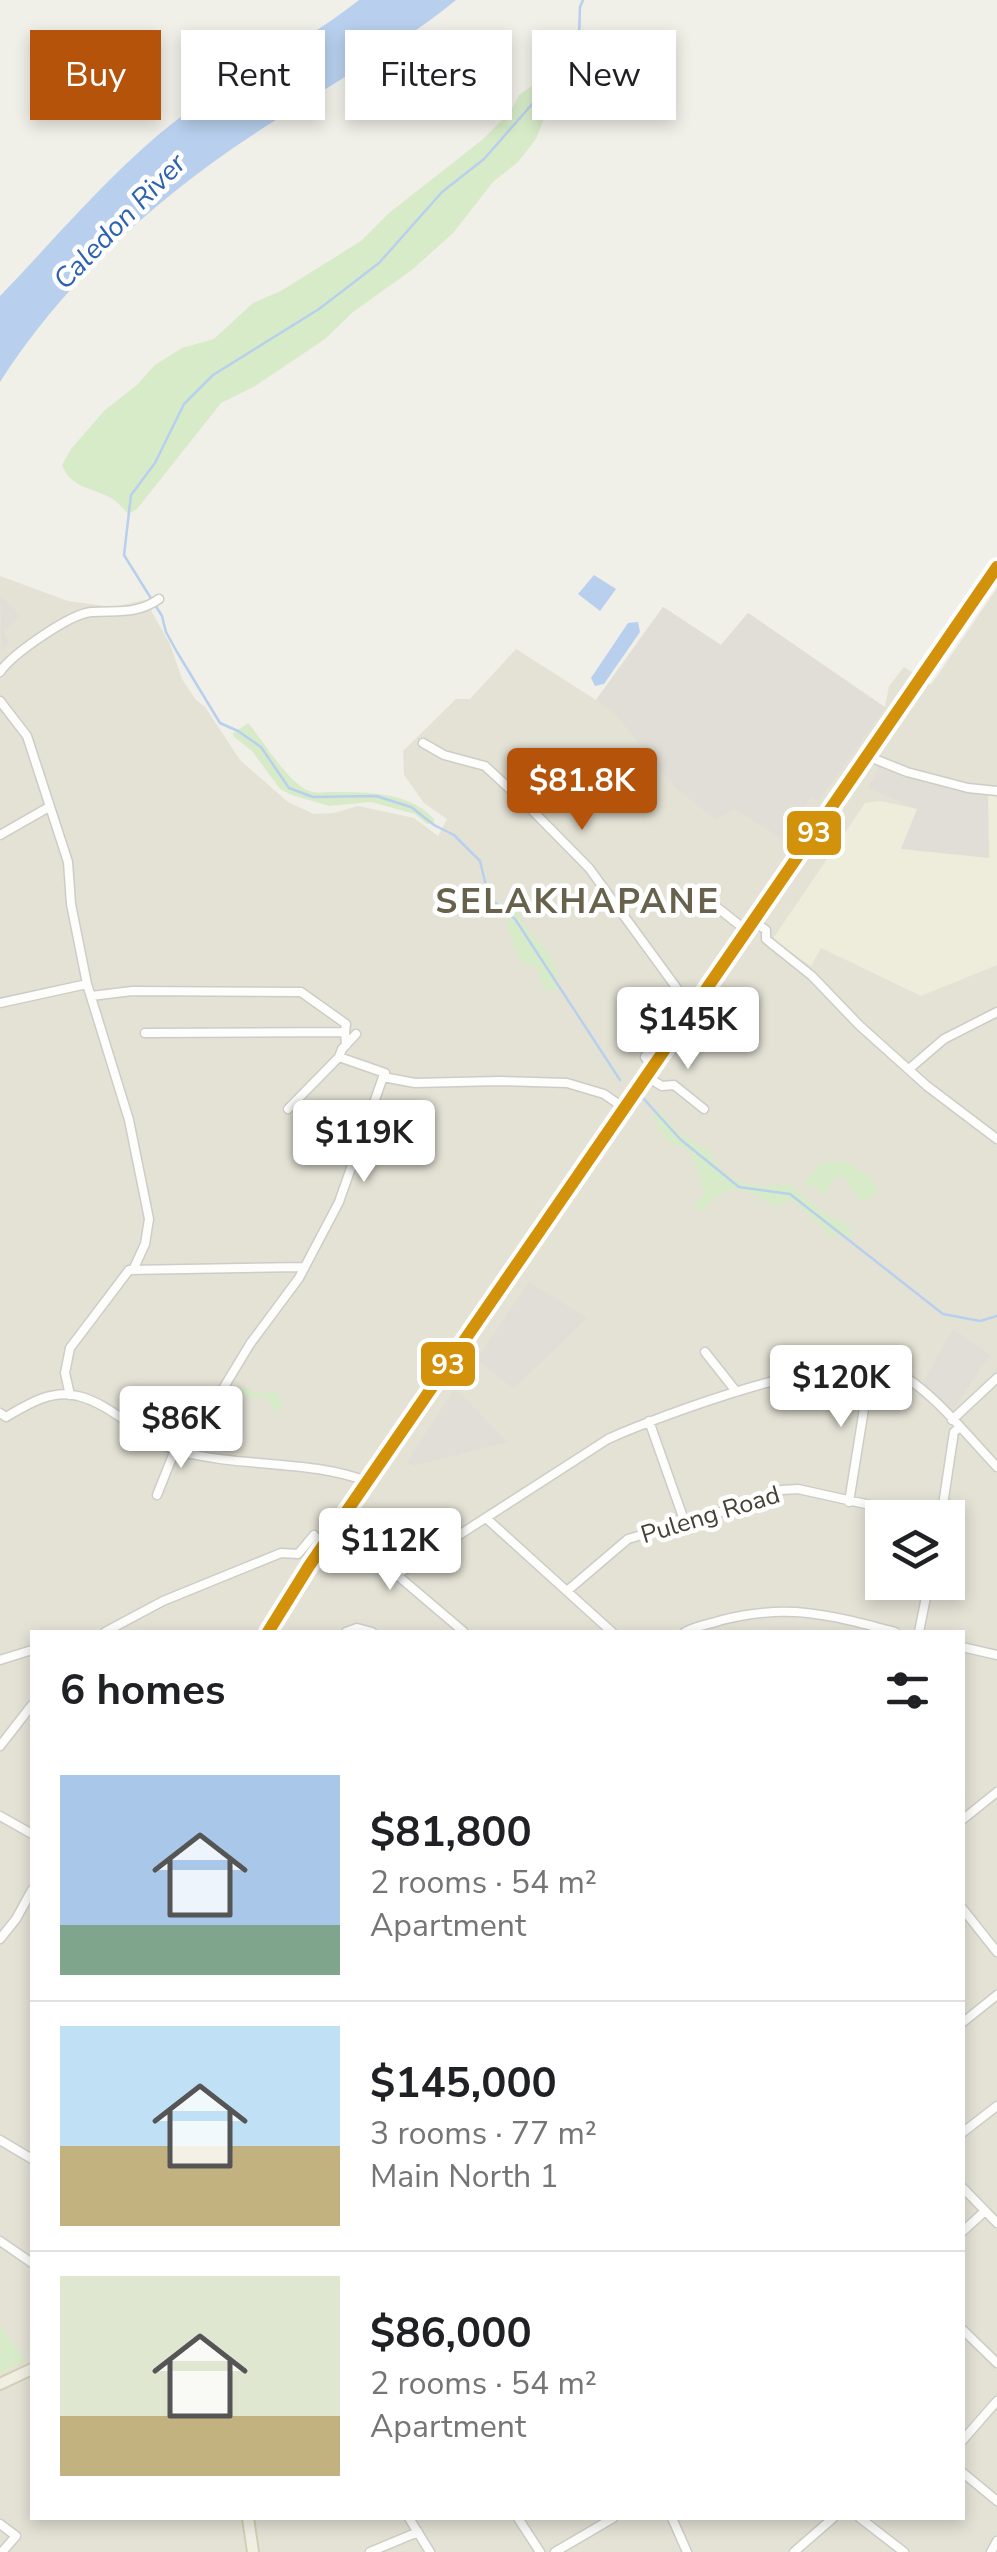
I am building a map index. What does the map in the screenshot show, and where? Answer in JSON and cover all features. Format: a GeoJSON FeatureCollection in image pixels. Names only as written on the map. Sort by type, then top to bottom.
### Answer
{"type":"FeatureCollection","features":[{"type":"Feature","properties":{"kind":"main road"},"geometry":{"type":"LineString","coordinates":[[269,1630],[997,567]]}},
{"type":"Feature","properties":{"kind":"main road"},"geometry":{"type":"LineString","coordinates":[[0,2384],[30,2369]]}},
{"type":"Feature","properties":{"kind":"main road"},"geometry":{"type":"LineString","coordinates":[[248,2520],[252,2552]]}},
{"type":"Feature","properties":{"kind":"street"},"geometry":{"type":"LineString","coordinates":[[0,672],[15,653],[86,612],[122,613],[150,606],[159,599]]}},
{"type":"Feature","properties":{"kind":"street"},"geometry":{"type":"LineString","coordinates":[[0,702],[27,736],[68,862],[71,904],[86,984],[130,1120],[149,1219],[145,1244],[134,1270]]}},
{"type":"Feature","properties":{"kind":"street"},"geometry":{"type":"LineString","coordinates":[[423,744],[444,755],[485,766],[522,800],[589,868],[682,994],[680,1004],[645,1057],[652,1066]]}},
{"type":"Feature","properties":{"kind":"street"},"geometry":{"type":"LineString","coordinates":[[866,756],[907,772],[968,788],[997,791]]}},
{"type":"Feature","properties":{"kind":"street"},"geometry":{"type":"LineString","coordinates":[[0,835],[49,807]]}},
{"type":"Feature","properties":{"kind":"street"},"geometry":{"type":"LineString","coordinates":[[704,897],[751,927],[766,930],[766,939],[812,976],[859,1026],[997,1139]]}},
{"type":"Feature","properties":{"kind":"street"},"geometry":{"type":"LineString","coordinates":[[0,1003],[86,984]]}},
{"type":"Feature","properties":{"kind":"street"},"geometry":{"type":"LineString","coordinates":[[91,996],[132,990],[301,992],[346,1024],[346,1045]]}},
{"type":"Feature","properties":{"kind":"street"},"geometry":{"type":"LineString","coordinates":[[909,1069],[944,1039],[997,1012]]}},
{"type":"Feature","properties":{"kind":"street"},"geometry":{"type":"LineString","coordinates":[[145,1033],[345,1032]]}},
{"type":"Feature","properties":{"kind":"street"},"geometry":{"type":"LineString","coordinates":[[288,1109],[340,1057],[356,1034]]}},
{"type":"Feature","properties":{"kind":"street"},"geometry":{"type":"LineString","coordinates":[[191,1454],[204,1421],[250,1344],[299,1278],[339,1202],[384,1073],[340,1057]]}},
{"type":"Feature","properties":{"kind":"street"},"geometry":{"type":"LineString","coordinates":[[645,1076],[662,1086],[674,1085],[704,1110]]}},
{"type":"Feature","properties":{"kind":"street"},"geometry":{"type":"LineString","coordinates":[[383,1078],[415,1084],[567,1084],[604,1094],[624,1108]]}},
{"type":"Feature","properties":{"kind":"street"},"geometry":{"type":"LineString","coordinates":[[70,1395],[65,1374],[70,1348],[129,1270],[304,1267]]}},
{"type":"Feature","properties":{"kind":"street"},"geometry":{"type":"LineString","coordinates":[[705,1352],[735,1390]]}},
{"type":"Feature","properties":{"kind":"street"},"geometry":{"type":"LineString","coordinates":[[849,1502],[870,1365]]}},
{"type":"Feature","properties":{"kind":"street"},"geometry":{"type":"LineString","coordinates":[[397,1575],[608,1439],[648,1421],[735,1390],[870,1365],[900,1374],[997,1467]]}},
{"type":"Feature","properties":{"kind":"street"},"geometry":{"type":"LineString","coordinates":[[952,1420],[997,1378]]}},
{"type":"Feature","properties":{"kind":"street"},"geometry":{"type":"LineString","coordinates":[[0,1413],[6,1417],[49,1396],[80,1396],[175,1450],[282,1464],[370,1482]]}},
{"type":"Feature","properties":{"kind":"street"},"geometry":{"type":"LineString","coordinates":[[648,1421],[684,1520]]}},
{"type":"Feature","properties":{"kind":"street"},"geometry":{"type":"LineString","coordinates":[[944,1500],[954,1432],[959,1428]]}},
{"type":"Feature","properties":{"kind":"street"},"geometry":{"type":"LineString","coordinates":[[157,1495],[175,1450]]}},
{"type":"Feature","properties":{"kind":"street","name":"Puleng Road"},"geometry":{"type":"LineString","coordinates":[[567,1591],[628,1539],[755,1502],[782,1490],[798,1489],[865,1505]]}},
{"type":"Feature","properties":{"kind":"street"},"geometry":{"type":"LineString","coordinates":[[486,1518],[610,1630]]}},
{"type":"Feature","properties":{"kind":"street"},"geometry":{"type":"LineString","coordinates":[[336,1529],[462,1630]]}},
{"type":"Feature","properties":{"kind":"street"},"geometry":{"type":"LineString","coordinates":[[108,1630],[125,1619],[282,1553],[298,1554],[314,1534]]}},
{"type":"Feature","properties":{"kind":"street"},"geometry":{"type":"LineString","coordinates":[[303,1546],[317,1556]]}},
{"type":"Feature","properties":{"kind":"street"},"geometry":{"type":"LineString","coordinates":[[919,1630],[925,1600]]}},
{"type":"Feature","properties":{"kind":"street"},"geometry":{"type":"LineString","coordinates":[[691,1630],[755,1612],[788,1609],[887,1630]]}},
{"type":"Feature","properties":{"kind":"street"},"geometry":{"type":"LineString","coordinates":[[125,1619],[130,1630]]}},
{"type":"Feature","properties":{"kind":"street"},"geometry":{"type":"LineString","coordinates":[[965,1649],[997,1655]]}},
{"type":"Feature","properties":{"kind":"street"},"geometry":{"type":"LineString","coordinates":[[0,1660],[30,1651]]}},
{"type":"Feature","properties":{"kind":"street"},"geometry":{"type":"LineString","coordinates":[[0,1746],[30,1711]]}},
{"type":"Feature","properties":{"kind":"street"},"geometry":{"type":"LineString","coordinates":[[965,1818],[997,1792]]}},
{"type":"Feature","properties":{"kind":"street"},"geometry":{"type":"LineString","coordinates":[[0,1816],[30,1833]]}},
{"type":"Feature","properties":{"kind":"street"},"geometry":{"type":"LineString","coordinates":[[0,1939],[30,1894]]}},
{"type":"Feature","properties":{"kind":"street"},"geometry":{"type":"LineString","coordinates":[[965,1912],[997,1952]]}},
{"type":"Feature","properties":{"kind":"street"},"geometry":{"type":"LineString","coordinates":[[965,2021],[997,1994]]}},
{"type":"Feature","properties":{"kind":"street"},"geometry":{"type":"LineString","coordinates":[[965,2131],[997,2106]]}},
{"type":"Feature","properties":{"kind":"street"},"geometry":{"type":"LineString","coordinates":[[0,2140],[30,2158]]}},
{"type":"Feature","properties":{"kind":"street"},"geometry":{"type":"LineString","coordinates":[[965,2190],[991,2212],[997,2224]]}},
{"type":"Feature","properties":{"kind":"street"},"geometry":{"type":"LineString","coordinates":[[965,2230],[991,2212]]}},
{"type":"Feature","properties":{"kind":"street"},"geometry":{"type":"LineString","coordinates":[[0,2241],[30,2263]]}},
{"type":"Feature","properties":{"kind":"street"},"geometry":{"type":"LineString","coordinates":[[965,2332],[997,2363]]}},
{"type":"Feature","properties":{"kind":"street"},"geometry":{"type":"LineString","coordinates":[[965,2438],[997,2401]]}},
{"type":"Feature","properties":{"kind":"street"},"geometry":{"type":"LineString","coordinates":[[965,2474],[997,2501]]}},
{"type":"Feature","properties":{"kind":"street"},"geometry":{"type":"LineString","coordinates":[[410,2520],[430,2552]]}},
{"type":"Feature","properties":{"kind":"street"},"geometry":{"type":"LineString","coordinates":[[519,2520],[540,2552]]}},
{"type":"Feature","properties":{"kind":"street"},"geometry":{"type":"LineString","coordinates":[[555,2552],[609,2520]]}},
{"type":"Feature","properties":{"kind":"street"},"geometry":{"type":"LineString","coordinates":[[673,2520],[687,2552]]}},
{"type":"Feature","properties":{"kind":"street"},"geometry":{"type":"LineString","coordinates":[[794,2552],[831,2520]]}},
{"type":"Feature","properties":{"kind":"street"},"geometry":{"type":"LineString","coordinates":[[863,2520],[904,2552]]}},
{"type":"Feature","properties":{"kind":"street"},"geometry":{"type":"LineString","coordinates":[[0,2524],[16,2536],[2,2552]]}},
{"type":"Feature","properties":{"kind":"street"},"geometry":{"type":"LineString","coordinates":[[370,2552],[418,2532]]}},
{"type":"Feature","properties":{"kind":"street"},"geometry":{"type":"LineString","coordinates":[[884,2552],[888,2540]]}},
{"type":"Feature","properties":{"kind":"street"},"geometry":{"type":"LineString","coordinates":[[991,2552],[997,2541]]}},
{"type":"Feature","properties":{"kind":"shaded area"},"geometry":{"type":"Polygon","coordinates":[[[0,576],[68,601],[113,607],[145,600],[196,700],[205,707],[240,760],[288,802],[314,814],[358,806],[414,818],[438,836],[447,819],[424,803],[404,775],[403,751],[456,699],[470,699],[516,649],[596,700],[663,607],[721,645],[748,613],[885,707],[889,686],[904,667],[931,685],[997,588],[997,2552],[0,2552],[0,576]]]}},
{"type":"Feature","properties":{"kind":"shaded area"},"geometry":{"type":"Polygon","coordinates":[[[0,595],[21,616],[3,632],[9,643],[2,650],[0,595]]]}},
{"type":"Feature","properties":{"kind":"shaded area"},"geometry":{"type":"Polygon","coordinates":[[[663,607],[721,645],[748,613],[885,708],[819,800],[811,797],[783,839],[734,809],[716,820],[677,789],[615,714],[596,700],[663,607]]]}},
{"type":"Feature","properties":{"kind":"shaded area"},"geometry":{"type":"Polygon","coordinates":[[[880,766],[988,795],[990,858],[900,849],[917,809],[868,788],[880,766]]]}},
{"type":"Feature","properties":{"kind":"shaded area"},"geometry":{"type":"Polygon","coordinates":[[[988,795],[997,795],[997,965],[921,996],[821,948],[811,966],[772,940],[865,803],[881,801],[917,809],[901,849],[989,858],[988,795]]]}},
{"type":"Feature","properties":{"kind":"shaded area"},"geometry":{"type":"Polygon","coordinates":[[[529,1282],[587,1318],[513,1389],[477,1359],[529,1282]]]}},
{"type":"Feature","properties":{"kind":"shaded area"},"geometry":{"type":"Polygon","coordinates":[[[953,1329],[990,1355],[952,1411],[922,1384],[953,1329]]]}},
{"type":"Feature","properties":{"kind":"shaded area"},"geometry":{"type":"Polygon","coordinates":[[[455,1388],[507,1442],[413,1466],[407,1462],[455,1388]]]}},
{"type":"Feature","properties":{"kind":"green space"},"geometry":{"type":"Polygon","coordinates":[[[532,86],[532,120],[544,120],[536,139],[518,162],[493,182],[453,233],[325,339],[255,386],[221,403],[137,509],[128,514],[112,498],[70,478],[62,465],[71,449],[105,410],[155,365],[182,348],[214,339],[253,303],[281,291],[361,241],[389,213],[502,120],[512,120],[519,95],[532,86]]]}},
{"type":"Feature","properties":{"kind":"green space"},"geometry":{"type":"Polygon","coordinates":[[[248,723],[284,770],[309,791],[374,793],[400,799],[424,810],[434,823],[427,824],[415,814],[371,802],[329,806],[280,789],[252,751],[233,736],[248,723]]]}},
{"type":"Feature","properties":{"kind":"green space"},"geometry":{"type":"Polygon","coordinates":[[[517,910],[557,970],[557,988],[552,992],[543,987],[538,969],[519,959],[507,926],[509,913],[517,910]]]}},
{"type":"Feature","properties":{"kind":"green space"},"geometry":{"type":"Polygon","coordinates":[[[659,1110],[678,1133],[708,1150],[720,1169],[738,1182],[764,1187],[789,1184],[822,1212],[846,1224],[851,1238],[830,1235],[793,1200],[774,1207],[736,1190],[720,1194],[702,1211],[697,1209],[694,1204],[704,1194],[697,1170],[688,1151],[671,1143],[660,1131],[653,1116],[659,1110]]]}},
{"type":"Feature","properties":{"kind":"green space"},"geometry":{"type":"Polygon","coordinates":[[[844,1161],[873,1181],[877,1192],[866,1201],[858,1199],[843,1175],[832,1179],[824,1196],[815,1186],[803,1185],[819,1164],[844,1161]]]}},
{"type":"Feature","properties":{"kind":"green space"},"geometry":{"type":"Polygon","coordinates":[[[250,1388],[251,1393],[278,1392],[283,1407],[274,1411],[267,1397],[250,1398],[237,1391],[250,1388]]]}},
{"type":"Feature","properties":{"kind":"green space"},"geometry":{"type":"Polygon","coordinates":[[[0,2326],[26,2360],[0,2373],[0,2326]]]}},
{"type":"Feature","properties":{"kind":"water"},"geometry":{"type":"Polygon","coordinates":[[[359,0],[456,0],[416,30],[345,30],[345,76],[325,89],[325,30],[317,30],[359,0]]]}},
{"type":"Feature","properties":{"kind":"water","name":"Caledon River"},"geometry":{"type":"Polygon","coordinates":[[[181,117],[181,120],[276,120],[180,188],[113,246],[52,311],[0,382],[0,296],[112,177],[181,117]]]}},
{"type":"Feature","properties":{"kind":"water"},"geometry":{"type":"Polygon","coordinates":[[[594,575],[616,589],[600,611],[578,594],[594,575]]]}},
{"type":"Feature","properties":{"kind":"water"},"geometry":{"type":"Polygon","coordinates":[[[638,622],[640,632],[604,684],[595,686],[591,678],[628,623],[638,622]]]}},
{"type":"Feature","properties":{"kind":"waterway"},"geometry":{"type":"LineString","coordinates":[[583,0],[579,38],[563,69],[484,159],[442,192],[379,263],[319,309],[213,375],[184,404],[155,463],[131,495],[124,555],[220,723],[261,747],[289,788],[313,797],[376,796],[411,807],[454,835],[480,861],[489,898],[515,919],[620,1080]]}},
{"type":"Feature","properties":{"kind":"waterway"},"geometry":{"type":"LineString","coordinates":[[643,1098],[680,1139],[739,1187],[790,1194],[943,1314],[980,1321],[997,1316]]}},
{"type":"Feature","properties":{"kind":"transit line","name":"93"},"geometry":{"type":"LineString","coordinates":[[269,1630],[309,1566],[997,567]]}},
{"type":"Feature","properties":{"kind":"district","name":"SELAKHAPANE"},"geometry":{"type":"Point","coordinates":[578,901]}}]}
